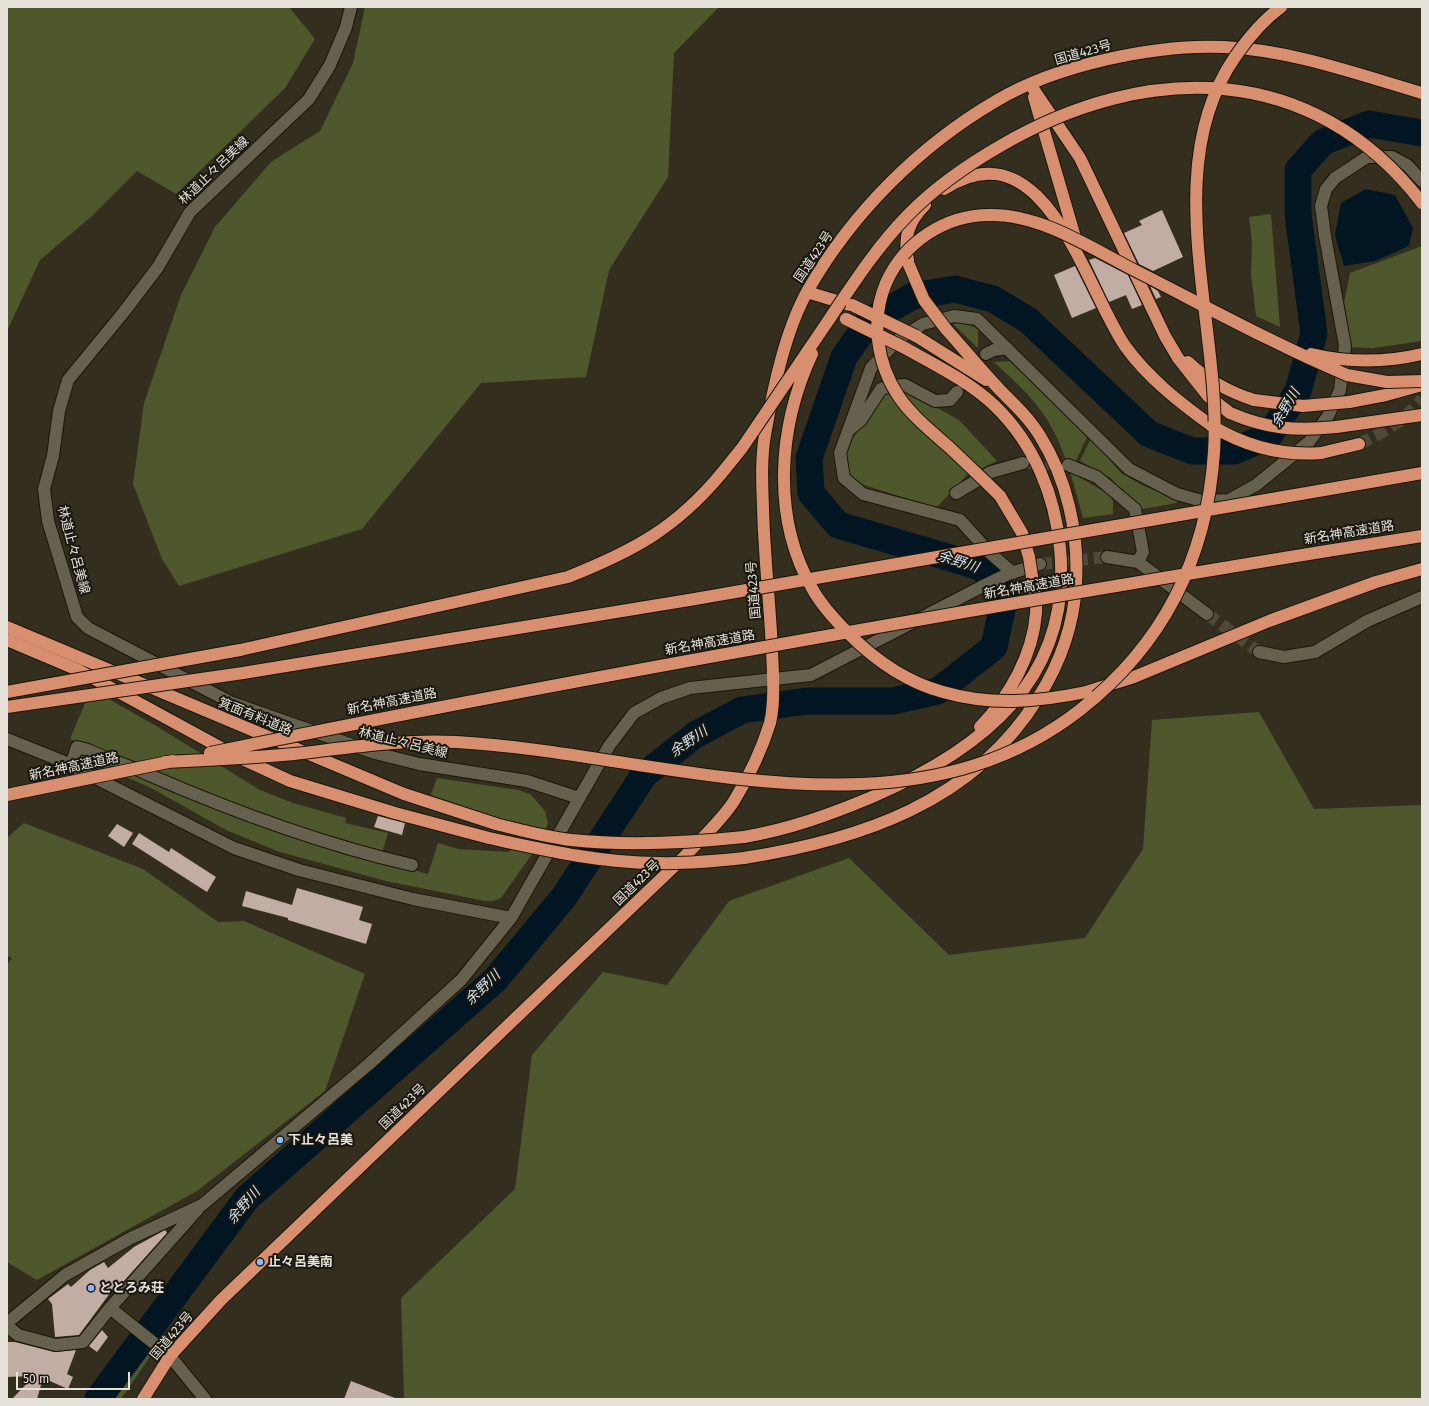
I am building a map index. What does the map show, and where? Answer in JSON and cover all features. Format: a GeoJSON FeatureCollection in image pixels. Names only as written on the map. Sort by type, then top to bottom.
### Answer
{"type":"FeatureCollection","features":[{"type":"Feature","properties":{"kind":"highway"},"geometry":{"type":"LineString","coordinates":[[165,762],[284,754],[384,744],[453,742],[520,749],[686,772],[788,783],[892,783],[958,771],[1000,756],[1035,739],[1072,716],[1101,694],[1128,666],[1152,637],[1183,584],[1197,545],[1205,517],[1214,448],[1211,358],[1198,229],[1198,159],[1210,107],[1230,65],[1255,30],[1281,7]]}},
{"type":"Feature","properties":{"kind":"highway","name":"国道423号"},"geometry":{"type":"LineString","coordinates":[[143,1399],[165,1352],[686,855],[733,802],[757,755],[770,722],[773,678],[771,620],[764,547],[762,480],[765,437],[780,366],[792,328],[807,292],[831,256],[863,213],[905,168],[950,130],[998,99],[1030,84],[1092,63],[1159,50],[1225,47],[1286,55],[1422,93]]}},
{"type":"Feature","properties":{"kind":"highway"},"geometry":{"type":"LineString","coordinates":[[1030,84],[1081,258]]}},
{"type":"Feature","properties":{"kind":"highway"},"geometry":{"type":"LineString","coordinates":[[1030,84],[1080,158],[1165,336],[1178,358],[1208,396],[1230,413],[1252,422],[1290,429],[1336,427],[1422,415]]}},
{"type":"Feature","properties":{"kind":"highway"},"geometry":{"type":"LineString","coordinates":[[7,692],[240,650],[568,577],[610,560],[646,541],[682,514],[703,495],[721,474],[742,448],[870,259],[888,237],[932,192],[962,170],[1026,132],[1087,106],[1132,94],[1165,89],[1201,87],[1239,90],[1271,98],[1303,109],[1348,132],[1368,146],[1391,167],[1422,203]]}},
{"type":"Feature","properties":{"kind":"highway"},"geometry":{"type":"LineString","coordinates":[[7,640],[78,670],[229,752],[290,781],[395,813],[489,838],[573,856],[658,864],[744,858],[813,845],[848,835],[883,822],[950,789],[977,770],[1006,742],[1032,709],[1050,680],[1069,633],[1075,608],[1077,555],[1074,526],[1061,480],[1041,436],[1026,416],[1000,390],[946,329],[924,300],[915,283],[909,265],[905,248],[906,234],[911,222],[941,190],[954,182],[969,176],[983,174],[1006,177],[1028,188],[1055,216],[1081,258],[1110,322],[1126,347],[1161,386],[1181,403],[1228,436],[1265,448],[1305,454],[1321,453],[1359,444]]}},
{"type":"Feature","properties":{"kind":"highway"},"geometry":{"type":"LineString","coordinates":[[946,759],[989,717],[1017,675],[1027,653],[1033,633],[1036,612],[1029,557],[1022,533],[1000,496],[972,468],[912,414],[899,397],[883,363],[878,342],[877,324],[880,302],[885,285],[893,269],[904,254],[917,242],[934,229],[952,221],[971,216],[993,215],[1013,217],[1037,224],[1086,246],[1346,375],[1387,382],[1422,381]]}},
{"type":"Feature","properties":{"kind":"highway"},"geometry":{"type":"LineString","coordinates":[[807,292],[852,305],[916,336],[1000,390]]}},
{"type":"Feature","properties":{"kind":"highway"},"geometry":{"type":"LineString","coordinates":[[807,292],[846,319],[905,348],[974,389],[994,406],[1015,429],[1042,473],[1052,498],[1058,523],[1061,556],[1059,609],[1054,632],[1044,655],[1021,694],[999,718],[974,740],[946,759]]}},
{"type":"Feature","properties":{"kind":"highway"},"geometry":{"type":"LineString","coordinates":[[826,324],[809,360],[789,426],[784,456],[783,487],[786,516],[793,541],[813,590],[837,622],[871,655],[892,670],[918,684],[943,692],[999,702],[1054,698],[1086,692],[1134,676],[1276,618],[1376,582],[1422,569]]}},
{"type":"Feature","properties":{"kind":"highway"},"geometry":{"type":"LineString","coordinates":[[1165,336],[1181,356],[1208,378],[1231,392],[1254,400],[1303,406],[1349,402],[1386,395],[1422,384]]}},
{"type":"Feature","properties":{"kind":"highway"},"geometry":{"type":"LineString","coordinates":[[1294,350],[1333,359],[1354,361],[1378,361],[1422,354]]}},
{"type":"Feature","properties":{"kind":"highway"},"geometry":{"type":"LineString","coordinates":[[7,708],[243,673],[690,600],[1422,473]]}},
{"type":"Feature","properties":{"kind":"highway","name":"新名神高速道路"},"geometry":{"type":"LineString","coordinates":[[7,795],[515,692],[1109,587],[1422,536]]}},
{"type":"Feature","properties":{"kind":"highway","name":"箕面有料道路"},"geometry":{"type":"LineString","coordinates":[[7,627],[404,794],[496,824],[570,840],[616,843],[662,843],[744,837],[780,831],[810,822],[904,783],[946,759]]}},
{"type":"Feature","properties":{"kind":"street","name":"林道止々呂美線"},"geometry":{"type":"LineString","coordinates":[[351,7],[346,27],[330,65],[309,100],[190,212],[158,267],[123,313],[68,380],[59,410],[53,456],[44,489],[48,521],[77,617],[88,628],[232,704],[376,753],[419,764],[527,781],[579,798]]}},
{"type":"Feature","properties":{"kind":"street"},"geometry":{"type":"LineString","coordinates":[[1010,574],[960,520],[863,494],[844,478],[840,453],[871,368],[899,339],[923,324],[954,316],[977,318],[1129,469],[1176,494],[1202,501],[1229,500],[1256,485],[1309,442],[1328,416],[1340,390],[1345,346],[1325,236],[1322,206],[1326,189],[1335,178],[1367,157],[1392,157],[1407,165],[1422,181]]}},
{"type":"Feature","properties":{"kind":"street"},"geometry":{"type":"LineString","coordinates":[[986,354],[994,350],[1007,348]]}},
{"type":"Feature","properties":{"kind":"street"},"geometry":{"type":"LineString","coordinates":[[847,432],[861,420],[881,389],[890,386],[905,385],[935,401],[950,400],[957,392]]}},
{"type":"Feature","properties":{"kind":"street"},"geometry":{"type":"LineString","coordinates":[[956,493],[991,472],[1023,463]]}},
{"type":"Feature","properties":{"kind":"street"},"geometry":{"type":"LineString","coordinates":[[1068,465],[1097,477],[1135,509],[1143,552],[1138,562]]}},
{"type":"Feature","properties":{"kind":"street"},"geometry":{"type":"LineString","coordinates":[[1107,557],[1138,562],[1207,614]]}},
{"type":"Feature","properties":{"kind":"street"},"geometry":{"type":"LineString","coordinates":[[202,1205],[131,1238],[65,1275],[7,1325],[18,1335],[56,1345],[83,1342],[110,1308],[202,1205],[369,1064],[461,980],[511,918],[608,746],[634,713],[661,698],[690,688],[811,675],[982,587],[1010,574],[1040,564]]}},
{"type":"Feature","properties":{"kind":"street"},"geometry":{"type":"LineString","coordinates":[[1258,652],[1284,657],[1315,652],[1367,621],[1422,597]]}},
{"type":"Feature","properties":{"kind":"street"},"geometry":{"type":"LineString","coordinates":[[7,739],[66,763],[234,848],[299,870],[413,899],[511,918]]}},
{"type":"Feature","properties":{"kind":"street"},"geometry":{"type":"LineString","coordinates":[[66,763],[77,747],[88,750],[179,788],[263,820],[379,857],[412,865]]}},
{"type":"Feature","properties":{"kind":"street"},"geometry":{"type":"LineString","coordinates":[[110,1308],[165,1352],[204,1399]]}},
{"type":"Feature","properties":{"kind":"green space"},"geometry":{"type":"Polygon","coordinates":[[[7,7],[289,7],[315,39],[285,88],[176,194],[137,171],[92,216],[40,260],[7,331],[7,7]]]}},
{"type":"Feature","properties":{"kind":"green space"},"geometry":{"type":"Polygon","coordinates":[[[365,7],[719,7],[674,53],[668,177],[609,270],[586,377],[481,383],[362,529],[179,586],[162,559],[133,484],[144,403],[181,295],[215,227],[271,162],[320,131],[353,63],[365,7]]]}},
{"type":"Feature","properties":{"kind":"green space"},"geometry":{"type":"Polygon","coordinates":[[[1271,214],[1280,327],[1256,316],[1251,274],[1252,241],[1249,217],[1271,214]]]}},
{"type":"Feature","properties":{"kind":"green space"},"geometry":{"type":"Polygon","coordinates":[[[1422,246],[1422,341],[1373,348],[1347,347],[1342,314],[1350,273],[1422,246]]]}},
{"type":"Feature","properties":{"kind":"green space"},"geometry":{"type":"Polygon","coordinates":[[[956,322],[964,322],[978,329],[978,348],[953,324],[956,322]]]}},
{"type":"Feature","properties":{"kind":"green space"},"geometry":{"type":"Polygon","coordinates":[[[1013,361],[1087,437],[1071,472],[1101,490],[1106,490],[1113,501],[1113,514],[1083,518],[1066,461],[1055,433],[1039,408],[1029,396],[994,362],[1013,361]]]}},
{"type":"Feature","properties":{"kind":"green space"},"geometry":{"type":"Polygon","coordinates":[[[901,388],[959,420],[997,461],[967,475],[936,508],[855,482],[845,468],[845,451],[882,392],[901,388]]]}},
{"type":"Feature","properties":{"kind":"green space"},"geometry":{"type":"Polygon","coordinates":[[[1091,438],[1121,473],[1144,486],[1177,499],[1177,503],[1137,510],[1111,478],[1080,461],[1091,438]]]}},
{"type":"Feature","properties":{"kind":"green space"},"geometry":{"type":"Polygon","coordinates":[[[91,689],[158,727],[260,790],[293,803],[346,818],[345,823],[388,833],[382,853],[234,806],[70,739],[91,689]]]}},
{"type":"Feature","properties":{"kind":"green space"},"geometry":{"type":"Polygon","coordinates":[[[1259,712],[1314,809],[1422,805],[1422,1399],[404,1399],[401,1298],[515,1189],[532,1055],[603,972],[667,985],[729,901],[849,858],[949,955],[1085,938],[1143,849],[1152,720],[1259,712]]]}},
{"type":"Feature","properties":{"kind":"green space"},"geometry":{"type":"Polygon","coordinates":[[[84,754],[366,857],[428,874],[438,843],[458,849],[509,852],[515,847],[523,824],[501,819],[431,795],[437,778],[518,790],[530,794],[545,811],[548,823],[539,844],[501,898],[493,901],[485,901],[386,881],[280,852],[226,830],[151,788],[79,756],[84,754]]]}},
{"type":"Feature","properties":{"kind":"green space"},"geometry":{"type":"Polygon","coordinates":[[[24,823],[143,869],[218,922],[244,921],[365,974],[325,1091],[197,1191],[37,1280],[7,1262],[7,965],[12,958],[7,955],[7,838],[24,823]]]}},
{"type":"Feature","properties":{"kind":"green space"},"geometry":{"type":"Polygon","coordinates":[[[143,1342],[154,1351],[121,1399],[109,1399],[132,1357],[143,1342]]]}},
{"type":"Feature","properties":{"kind":"water"},"geometry":{"type":"Polygon","coordinates":[[[1366,189],[1395,195],[1413,228],[1409,246],[1375,261],[1344,266],[1335,235],[1341,203],[1366,189]]]}},
{"type":"Feature","properties":{"kind":"building"},"geometry":{"type":"Polygon","coordinates":[[[1162,210],[1183,257],[1153,271],[1139,264],[1124,233],[1142,225],[1139,221],[1162,210]]]}},
{"type":"Feature","properties":{"kind":"building"},"geometry":{"type":"Polygon","coordinates":[[[1095,258],[1128,275],[1142,305],[1132,309],[1126,295],[1109,302],[1089,260],[1095,258]]]}},
{"type":"Feature","properties":{"kind":"building"},"geometry":{"type":"Polygon","coordinates":[[[1075,266],[1096,308],[1072,318],[1054,275],[1075,266]]]}},
{"type":"Feature","properties":{"kind":"building"},"geometry":{"type":"Polygon","coordinates":[[[1150,286],[1158,291],[1161,297],[1156,299],[1150,286]]]}},
{"type":"Feature","properties":{"kind":"building"},"geometry":{"type":"Polygon","coordinates":[[[378,816],[405,823],[402,835],[374,827],[378,816]]]}},
{"type":"Feature","properties":{"kind":"building"},"geometry":{"type":"Polygon","coordinates":[[[117,824],[133,833],[124,847],[108,836],[117,824]]]}},
{"type":"Feature","properties":{"kind":"building"},"geometry":{"type":"Polygon","coordinates":[[[139,833],[169,852],[171,848],[216,877],[207,892],[132,844],[139,833]]]}},
{"type":"Feature","properties":{"kind":"building"},"geometry":{"type":"Polygon","coordinates":[[[297,888],[363,907],[359,920],[372,924],[366,944],[288,920],[288,918],[242,906],[246,891],[292,905],[297,888]]]}},
{"type":"Feature","properties":{"kind":"building"},"geometry":{"type":"Polygon","coordinates":[[[165,1230],[167,1233],[115,1291],[113,1289],[79,1335],[55,1337],[52,1304],[48,1299],[68,1284],[71,1287],[90,1270],[104,1262],[108,1268],[134,1247],[165,1230]]]}},
{"type":"Feature","properties":{"kind":"building"},"geometry":{"type":"Polygon","coordinates":[[[102,1330],[108,1337],[97,1352],[89,1346],[102,1330]]]}},
{"type":"Feature","properties":{"kind":"building"},"geometry":{"type":"Polygon","coordinates":[[[7,1342],[15,1342],[54,1352],[76,1350],[67,1374],[73,1377],[68,1389],[43,1378],[37,1399],[12,1399],[34,1376],[7,1377],[7,1342]]]}},
{"type":"Feature","properties":{"kind":"building"},"geometry":{"type":"Polygon","coordinates":[[[351,1381],[395,1398],[395,1399],[344,1399],[351,1381]]]}},
{"type":"Feature","properties":{"kind":"waterway","name":"余野川"},"geometry":{"type":"LineString","coordinates":[[98,1399],[247,1198],[495,980],[564,897],[644,775],[695,735],[742,710],[807,701],[893,701],[938,691],[994,647],[1005,596],[983,569],[971,564],[838,525],[811,493],[809,458],[844,357],[870,320],[913,296],[955,289],[993,299],[1028,320],[1149,434],[1192,451],[1234,451],[1269,436],[1298,391],[1314,334],[1298,214],[1298,170],[1323,142],[1369,124],[1422,133]]}},
{"type":"Feature","properties":{"kind":"tunnel"},"geometry":{"type":"LineString","coordinates":[[1359,444],[1394,425],[1408,414],[1422,399]]}},
{"type":"Feature","properties":{"kind":"tunnel"},"geometry":{"type":"LineString","coordinates":[[1027,463],[1068,465]]}},
{"type":"Feature","properties":{"kind":"tunnel"},"geometry":{"type":"LineString","coordinates":[[1040,564],[1107,557]]}},
{"type":"Feature","properties":{"kind":"tunnel"},"geometry":{"type":"LineString","coordinates":[[1207,614],[1259,652]]}},
{"type":"Feature","properties":{"kind":"place","name":"下止々呂美"},"geometry":{"type":"Point","coordinates":[280,1140]}},
{"type":"Feature","properties":{"kind":"place","name":"止々呂美南"},"geometry":{"type":"Point","coordinates":[260,1262]}},
{"type":"Feature","properties":{"kind":"place","name":"ととろみ荘"},"geometry":{"type":"Point","coordinates":[91,1288]}}]}
